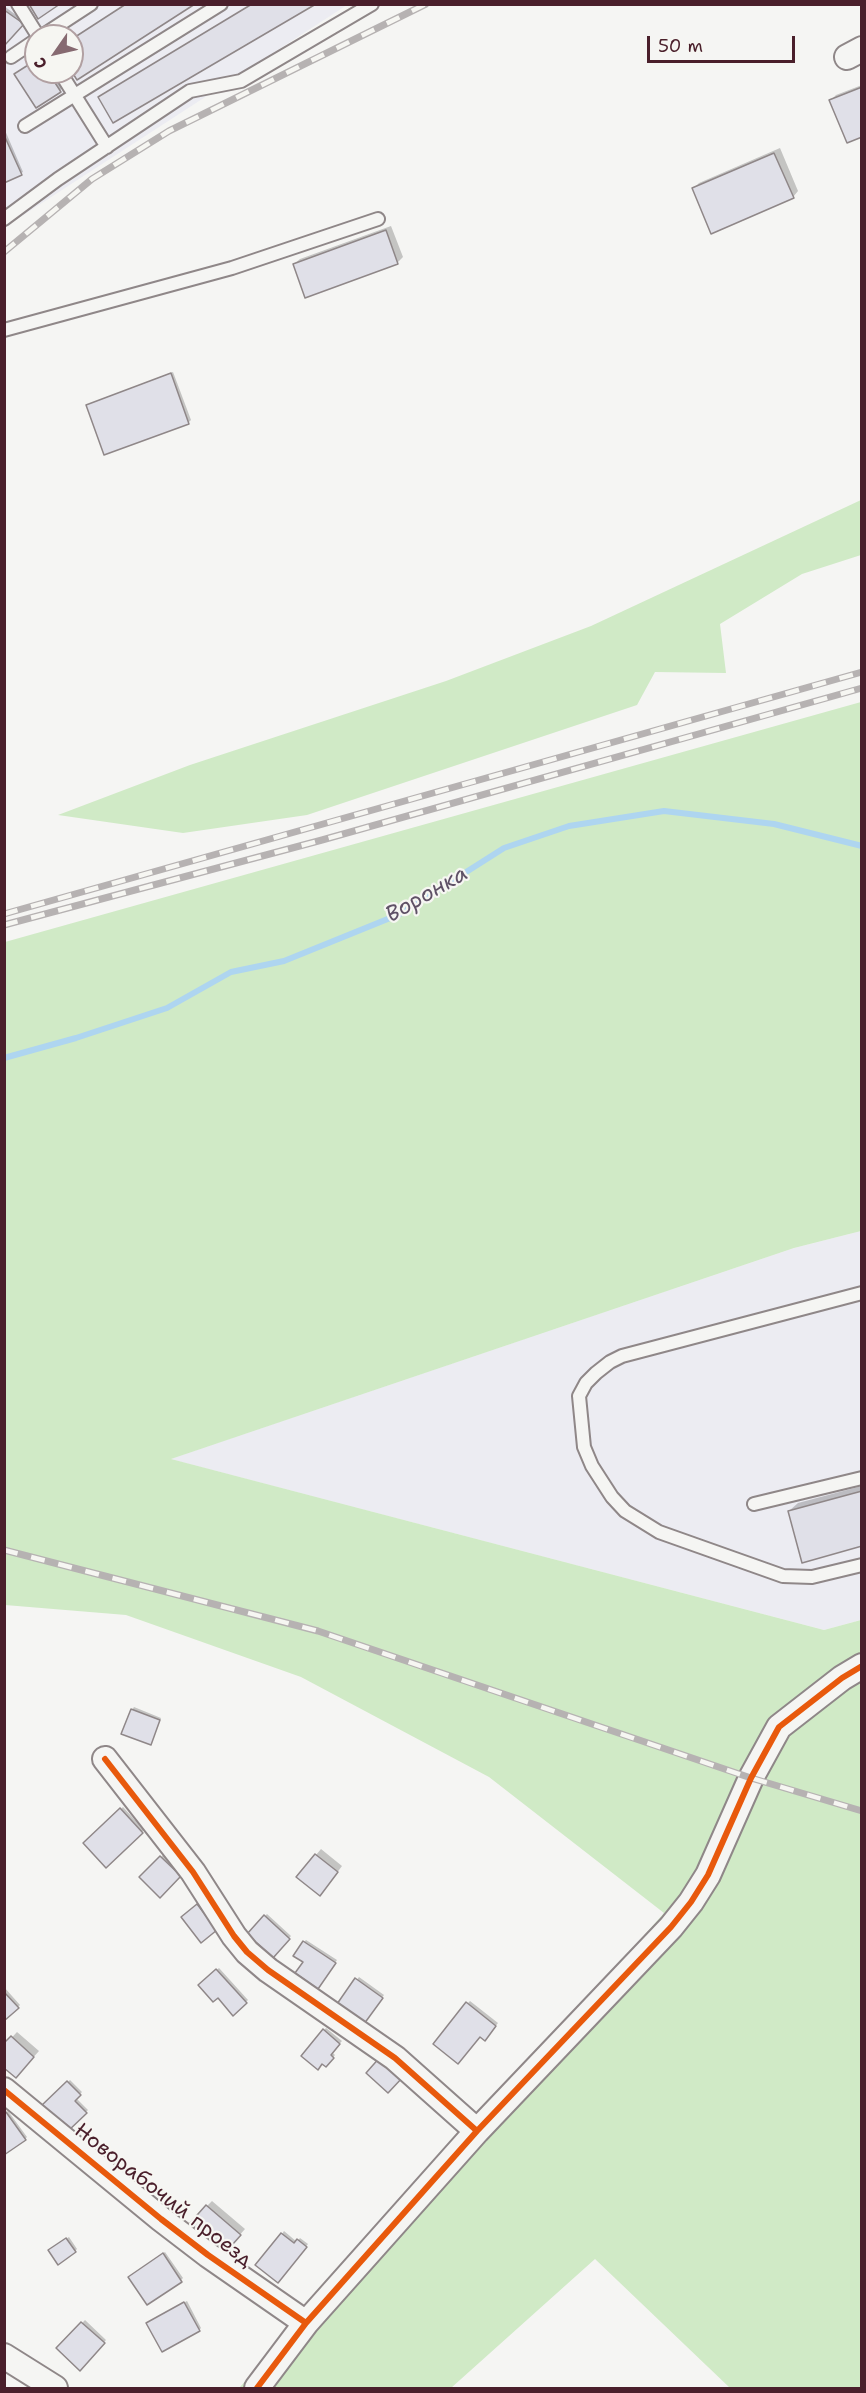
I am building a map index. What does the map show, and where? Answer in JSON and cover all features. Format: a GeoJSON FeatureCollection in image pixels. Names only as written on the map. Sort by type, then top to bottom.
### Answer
{"type":"FeatureCollection","features":[{"type":"Feature","properties":{"kind":"street"},"geometry":{"type":"LineString","coordinates":[[257,2388],[306,2323],[477,2131],[671,1927],[691,1902],[708,1875],[751,1778],[779,1727],[861,1666]]}},
{"type":"Feature","properties":{"kind":"street"},"geometry":{"type":"LineString","coordinates":[[105,1759],[194,1872],[234,1936],[247,1952],[268,1970],[395,2058],[477,2131]]}},
{"type":"Feature","properties":{"kind":"street","name":"Новорабочий проезд"},"geometry":{"type":"LineString","coordinates":[[4,2090],[161,2219],[208,2255],[306,2323]]}},
{"type":"Feature","properties":{"kind":"street"},"geometry":{"type":"LineString","coordinates":[[4,2356],[55,2388]]}},
{"type":"Feature","properties":{"kind":"lane"},"geometry":{"type":"LineString","coordinates":[[18,4],[30,24]]}},
{"type":"Feature","properties":{"kind":"lane"},"geometry":{"type":"LineString","coordinates":[[60,24],[91,4]]}},
{"type":"Feature","properties":{"kind":"lane"},"geometry":{"type":"LineString","coordinates":[[25,126],[221,4]]}},
{"type":"Feature","properties":{"kind":"lane"},"geometry":{"type":"LineString","coordinates":[[4,219],[190,91],[241,81],[372,4]]}},
{"type":"Feature","properties":{"kind":"lane"},"geometry":{"type":"LineString","coordinates":[[11,57],[24,48]]}},
{"type":"Feature","properties":{"kind":"lane"},"geometry":{"type":"LineString","coordinates":[[68,84],[107,147]]}},
{"type":"Feature","properties":{"kind":"lane"},"geometry":{"type":"LineString","coordinates":[[4,330],[232,268],[378,219]]}},
{"type":"Feature","properties":{"kind":"lane"},"geometry":{"type":"LineString","coordinates":[[861,1293],[622,1356],[596,1372],[586,1383],[579,1396],[584,1447],[592,1466],[612,1497],[625,1511],[659,1532],[783,1576],[812,1577],[861,1565]]}},
{"type":"Feature","properties":{"kind":"lane"},"geometry":{"type":"LineString","coordinates":[[754,1504],[861,1478]]}},
{"type":"Feature","properties":{"kind":"shaded area"},"geometry":{"type":"Polygon","coordinates":[[[5,5],[347,5],[5,227],[5,5]]]}},
{"type":"Feature","properties":{"kind":"shaded area"},"geometry":{"type":"Polygon","coordinates":[[[861,1231],[861,1620],[824,1630],[170,1459],[794,1248],[861,1231]]]}},
{"type":"Feature","properties":{"kind":"green space"},"geometry":{"type":"Polygon","coordinates":[[[861,500],[861,555],[802,574],[720,624],[726,673],[655,672],[637,705],[307,815],[183,833],[58,815],[190,765],[446,681],[591,626],[861,500]]]}},
{"type":"Feature","properties":{"kind":"green space"},"geometry":{"type":"Polygon","coordinates":[[[861,702],[861,1231],[794,1248],[171,1459],[824,1630],[861,1620],[861,2388],[730,2388],[595,2259],[451,2388],[239,2388],[327,2294],[664,1913],[489,1777],[301,1677],[126,1615],[5,1605],[5,942],[861,702]]]}},
{"type":"Feature","properties":{"kind":"building"},"geometry":{"type":"Polygon","coordinates":[[[29,4],[60,4],[38,19],[29,4]]]}},
{"type":"Feature","properties":{"kind":"building"},"geometry":{"type":"Polygon","coordinates":[[[126,4],[195,4],[84,75],[84,31],[126,4]]]}},
{"type":"Feature","properties":{"kind":"building"},"geometry":{"type":"Polygon","coordinates":[[[252,4],[316,4],[113,123],[98,97],[252,4]]]}},
{"type":"Feature","properties":{"kind":"building"},"geometry":{"type":"Polygon","coordinates":[[[4,10],[24,24],[4,46],[4,10]]]}},
{"type":"Feature","properties":{"kind":"building"},"geometry":{"type":"Polygon","coordinates":[[[24,68],[24,84],[56,84],[61,92],[36,108],[14,74],[24,68]]]}},
{"type":"Feature","properties":{"kind":"building"},"geometry":{"type":"Polygon","coordinates":[[[862,87],[862,137],[847,143],[829,100],[862,87]]]}},
{"type":"Feature","properties":{"kind":"building"},"geometry":{"type":"Polygon","coordinates":[[[4,135],[22,175],[4,183],[4,135]]]}},
{"type":"Feature","properties":{"kind":"building"},"geometry":{"type":"Polygon","coordinates":[[[774,153],[794,198],[711,234],[692,188],[774,153]]]}},
{"type":"Feature","properties":{"kind":"building"},"geometry":{"type":"Polygon","coordinates":[[[386,230],[398,264],[305,298],[293,264],[386,230]]]}},
{"type":"Feature","properties":{"kind":"building"},"geometry":{"type":"Polygon","coordinates":[[[171,373],[189,424],[104,455],[86,405],[171,373]]]}},
{"type":"Feature","properties":{"kind":"building"},"geometry":{"type":"Polygon","coordinates":[[[862,1491],[862,1546],[802,1563],[788,1511],[862,1491]]]}},
{"type":"Feature","properties":{"kind":"building"},"geometry":{"type":"Polygon","coordinates":[[[131,1709],[160,1720],[151,1745],[121,1734],[131,1709]]]}},
{"type":"Feature","properties":{"kind":"building"},"geometry":{"type":"Polygon","coordinates":[[[120,1808],[143,1833],[106,1868],[83,1843],[120,1808]]]}},
{"type":"Feature","properties":{"kind":"building"},"geometry":{"type":"Polygon","coordinates":[[[315,1854],[338,1872],[320,1896],[296,1877],[315,1854]]]}},
{"type":"Feature","properties":{"kind":"building"},"geometry":{"type":"Polygon","coordinates":[[[160,1856],[181,1876],[160,1898],[139,1877],[160,1856]]]}},
{"type":"Feature","properties":{"kind":"building"},"geometry":{"type":"Polygon","coordinates":[[[197,1904],[217,1930],[201,1943],[181,1917],[197,1904]]]}},
{"type":"Feature","properties":{"kind":"building"},"geometry":{"type":"Polygon","coordinates":[[[264,1915],[290,1939],[273,1958],[247,1934],[264,1915]]]}},
{"type":"Feature","properties":{"kind":"building"},"geometry":{"type":"Polygon","coordinates":[[[303,1941],[336,1963],[318,1989],[295,1973],[303,1962],[293,1956],[303,1941]]]}},
{"type":"Feature","properties":{"kind":"building"},"geometry":{"type":"Polygon","coordinates":[[[216,1969],[247,2003],[233,2016],[218,1998],[213,2002],[198,1985],[216,1969]]]}},
{"type":"Feature","properties":{"kind":"building"},"geometry":{"type":"Polygon","coordinates":[[[355,1978],[383,1998],[364,2024],[337,2004],[355,1978]]]}},
{"type":"Feature","properties":{"kind":"building"},"geometry":{"type":"Polygon","coordinates":[[[4,1992],[19,2008],[4,2021],[4,1992]]]}},
{"type":"Feature","properties":{"kind":"building"},"geometry":{"type":"Polygon","coordinates":[[[466,2002],[496,2026],[485,2041],[480,2037],[458,2064],[433,2044],[466,2002]]]}},
{"type":"Feature","properties":{"kind":"building"},"geometry":{"type":"Polygon","coordinates":[[[323,2029],[340,2044],[331,2055],[334,2058],[326,2067],[322,2064],[318,2070],[301,2056],[323,2029]]]}},
{"type":"Feature","properties":{"kind":"building"},"geometry":{"type":"Polygon","coordinates":[[[11,2036],[34,2057],[16,2078],[4,2068],[4,2043],[11,2036]]]}},
{"type":"Feature","properties":{"kind":"building"},"geometry":{"type":"Polygon","coordinates":[[[381,2056],[403,2077],[388,2093],[366,2073],[381,2056]]]}},
{"type":"Feature","properties":{"kind":"building"},"geometry":{"type":"Polygon","coordinates":[[[67,2081],[81,2095],[75,2101],[87,2113],[67,2132],[41,2106],[67,2081]]]}},
{"type":"Feature","properties":{"kind":"building"},"geometry":{"type":"Polygon","coordinates":[[[6,2112],[26,2140],[4,2155],[4,2113],[6,2112]]]}},
{"type":"Feature","properties":{"kind":"building"},"geometry":{"type":"Polygon","coordinates":[[[206,2205],[241,2235],[224,2254],[190,2223],[206,2205]]]}},
{"type":"Feature","properties":{"kind":"building"},"geometry":{"type":"Polygon","coordinates":[[[281,2233],[294,2243],[297,2239],[307,2247],[278,2283],[255,2265],[281,2233]]]}},
{"type":"Feature","properties":{"kind":"building"},"geometry":{"type":"Polygon","coordinates":[[[66,2238],[76,2252],[58,2265],[48,2250],[66,2238]]]}},
{"type":"Feature","properties":{"kind":"building"},"geometry":{"type":"Polygon","coordinates":[[[163,2253],[182,2282],[147,2305],[128,2277],[163,2253]]]}},
{"type":"Feature","properties":{"kind":"building"},"geometry":{"type":"Polygon","coordinates":[[[184,2302],[200,2331],[162,2352],[146,2323],[184,2302]]]}},
{"type":"Feature","properties":{"kind":"building"},"geometry":{"type":"Polygon","coordinates":[[[81,2322],[105,2343],[80,2371],[56,2348],[81,2322]]]}},
{"type":"Feature","properties":{"kind":"waterway","name":"Воронка"},"geometry":{"type":"LineString","coordinates":[[4,1058],[76,1038],[167,1008],[231,972],[284,961],[400,914],[504,848],[569,826],[664,811],[774,824],[862,846]]}},
{"type":"Feature","properties":{"kind":"railway"},"geometry":{"type":"LineString","coordinates":[[4,252],[92,179],[169,131],[426,4]]}},
{"type":"Feature","properties":{"kind":"railway"},"geometry":{"type":"LineString","coordinates":[[4,914],[862,672]]}},
{"type":"Feature","properties":{"kind":"railway"},"geometry":{"type":"LineString","coordinates":[[4,925],[322,840],[862,688]]}},
{"type":"Feature","properties":{"kind":"railway"},"geometry":{"type":"LineString","coordinates":[[4,1550],[318,1631],[751,1778],[862,1811]]}},
{"type":"Feature","properties":{"kind":"cycle path"},"geometry":{"type":"LineString","coordinates":[[257,2388],[306,2323],[477,2131],[671,1927],[691,1902],[708,1875],[751,1778],[779,1727],[842,1678],[862,1666]]}},
{"type":"Feature","properties":{"kind":"cycle path"},"geometry":{"type":"LineString","coordinates":[[105,1759],[193,1872],[234,1936],[247,1952],[268,1970],[395,2058],[477,2131]]}},
{"type":"Feature","properties":{"kind":"cycle path"},"geometry":{"type":"LineString","coordinates":[[4,2090],[161,2219],[208,2255],[306,2323]]}}]}
